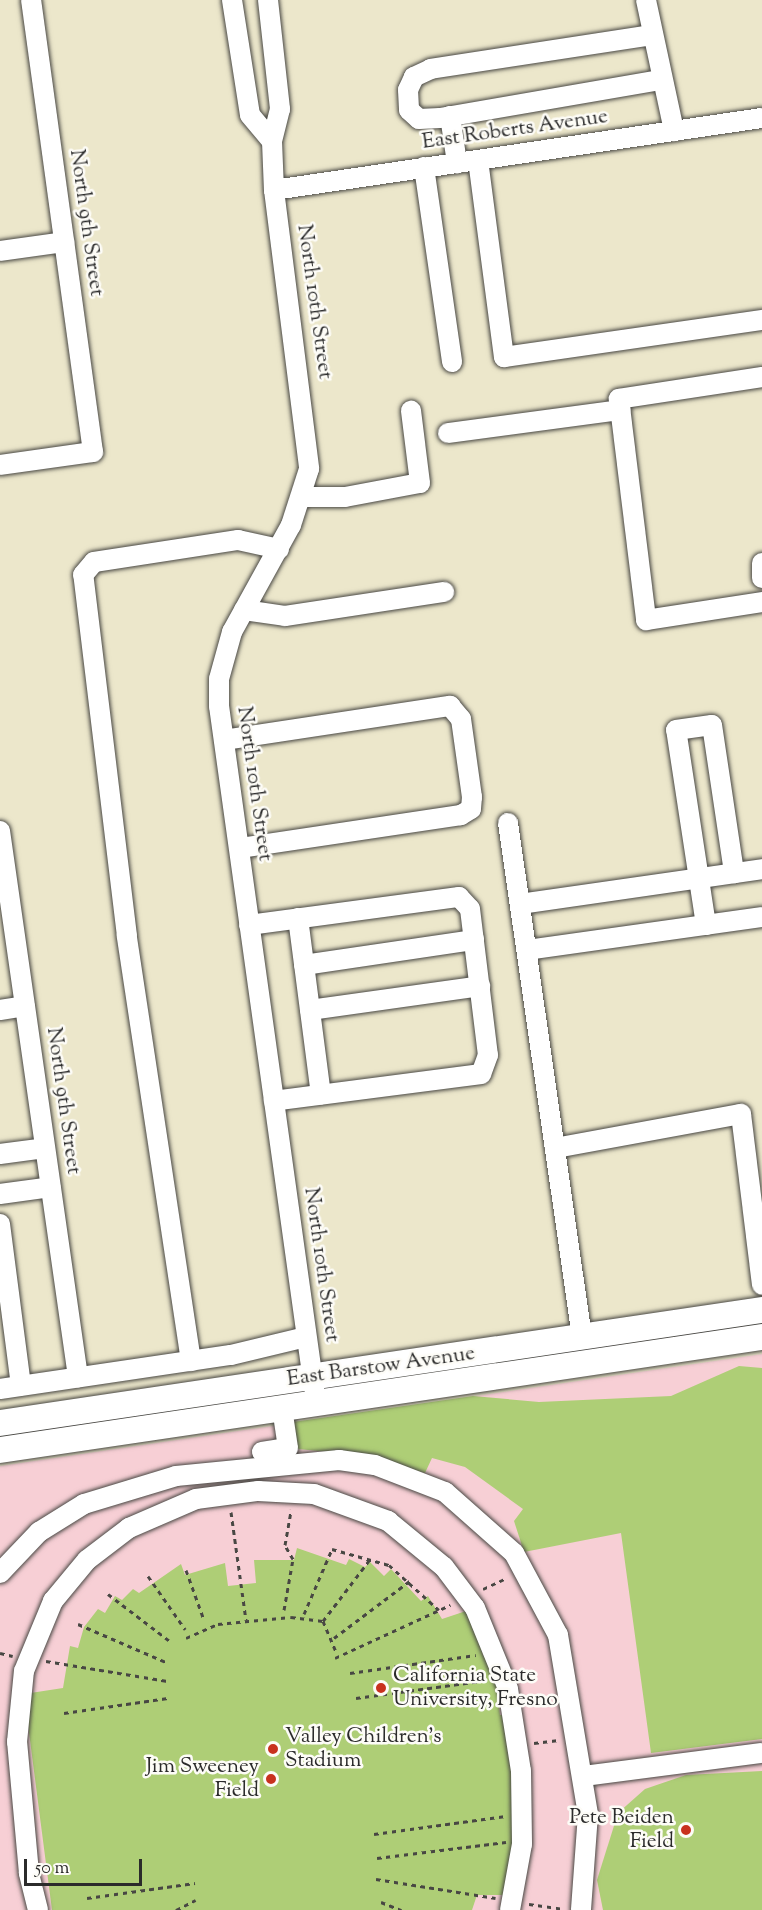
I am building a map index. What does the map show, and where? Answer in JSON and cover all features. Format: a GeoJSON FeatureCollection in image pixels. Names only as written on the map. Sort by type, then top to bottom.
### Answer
{"type":"FeatureCollection","features":[{"type":"Feature","properties":{"kind":"main road","name":"East Barstow Avenue"},"geometry":{"type":"LineString","coordinates":[[0,1424],[762,1310]]}},
{"type":"Feature","properties":{"kind":"main road","name":"East Barstow Avenue"},"geometry":{"type":"LineString","coordinates":[[0,1450],[762,1337]]}},
{"type":"Feature","properties":{"kind":"street","name":"North 9th Street"},"geometry":{"type":"LineString","coordinates":[[0,465],[93,452],[31,0]]}},
{"type":"Feature","properties":{"kind":"street"},"geometry":{"type":"LineString","coordinates":[[232,0],[250,116],[272,141]]}},
{"type":"Feature","properties":{"kind":"street","name":"North 10th Street"},"geometry":{"type":"LineString","coordinates":[[268,0],[280,109],[272,141],[274,189],[309,433],[304,496],[279,549],[244,610],[219,679],[224,740],[316,1403]]}},
{"type":"Feature","properties":{"kind":"street"},"geometry":{"type":"LineString","coordinates":[[645,0],[674,131]]}},
{"type":"Feature","properties":{"kind":"street"},"geometry":{"type":"LineString","coordinates":[[652,35],[431,69],[414,77],[408,90],[409,110],[419,119],[450,116],[661,80]]}},
{"type":"Feature","properties":{"kind":"street"},"geometry":{"type":"LineString","coordinates":[[450,116],[457,163]]}},
{"type":"Feature","properties":{"kind":"street","name":"East Roberts Avenue"},"geometry":{"type":"LineString","coordinates":[[274,189],[762,118]]}},
{"type":"Feature","properties":{"kind":"street"},"geometry":{"type":"LineString","coordinates":[[478,159],[504,357],[762,320]]}},
{"type":"Feature","properties":{"kind":"street"},"geometry":{"type":"LineString","coordinates":[[424,167],[452,362]]}},
{"type":"Feature","properties":{"kind":"street"},"geometry":{"type":"LineString","coordinates":[[0,251],[64,242]]}},
{"type":"Feature","properties":{"kind":"street"},"geometry":{"type":"LineString","coordinates":[[762,377],[619,399],[646,620],[762,602]]}},
{"type":"Feature","properties":{"kind":"street"},"geometry":{"type":"LineString","coordinates":[[448,433],[621,410]]}},
{"type":"Feature","properties":{"kind":"street"},"geometry":{"type":"LineString","coordinates":[[304,496],[345,497],[420,483],[411,411]]}},
{"type":"Feature","properties":{"kind":"street"},"geometry":{"type":"LineString","coordinates":[[191,1361],[127,936],[83,575],[94,562],[238,540],[279,549]]}},
{"type":"Feature","properties":{"kind":"street"},"geometry":{"type":"LineString","coordinates":[[762,563],[762,578]]}},
{"type":"Feature","properties":{"kind":"street"},"geometry":{"type":"LineString","coordinates":[[244,610],[285,616],[444,592]]}},
{"type":"Feature","properties":{"kind":"street"},"geometry":{"type":"LineString","coordinates":[[224,740],[450,706],[460,714],[471,786],[473,805],[467,814],[239,848]]}},
{"type":"Feature","properties":{"kind":"street"},"geometry":{"type":"LineString","coordinates":[[706,925],[676,730],[712,725],[734,873]]}},
{"type":"Feature","properties":{"kind":"street"},"geometry":{"type":"LineString","coordinates":[[508,823],[582,1337]]}},
{"type":"Feature","properties":{"kind":"street","name":"North 9th Street"},"geometry":{"type":"LineString","coordinates":[[0,831],[7,934],[25,1006],[78,1377]]}},
{"type":"Feature","properties":{"kind":"street"},"geometry":{"type":"LineString","coordinates":[[520,904],[762,869]]}},
{"type":"Feature","properties":{"kind":"street"},"geometry":{"type":"LineString","coordinates":[[249,925],[459,897],[470,909],[488,1055],[482,1074],[274,1101]]}},
{"type":"Feature","properties":{"kind":"street"},"geometry":{"type":"LineString","coordinates":[[526,950],[762,917]]}},
{"type":"Feature","properties":{"kind":"street"},"geometry":{"type":"LineString","coordinates":[[298,918],[321,1095]]}},
{"type":"Feature","properties":{"kind":"street"},"geometry":{"type":"LineString","coordinates":[[304,965],[474,940]]}},
{"type":"Feature","properties":{"kind":"street"},"geometry":{"type":"LineString","coordinates":[[310,1010],[480,986]]}},
{"type":"Feature","properties":{"kind":"street"},"geometry":{"type":"LineString","coordinates":[[0,1010],[25,1006]]}},
{"type":"Feature","properties":{"kind":"street"},"geometry":{"type":"LineString","coordinates":[[555,1148],[741,1113],[762,1286]]}},
{"type":"Feature","properties":{"kind":"street"},"geometry":{"type":"LineString","coordinates":[[0,1154],[45,1148]]}},
{"type":"Feature","properties":{"kind":"street"},"geometry":{"type":"LineString","coordinates":[[0,1194],[51,1187]]}},
{"type":"Feature","properties":{"kind":"street"},"geometry":{"type":"LineString","coordinates":[[0,1224],[21,1386]]}},
{"type":"Feature","properties":{"kind":"street"},"geometry":{"type":"LineString","coordinates":[[0,1389],[191,1361],[306,1337]]}},
{"type":"Feature","properties":{"kind":"street"},"geometry":{"type":"LineString","coordinates":[[229,1493],[224,1456],[288,1448],[282,1408]]}},
{"type":"Feature","properties":{"kind":"street"},"geometry":{"type":"LineString","coordinates":[[0,1573],[39,1532],[101,1495],[225,1469],[339,1460],[409,1476],[471,1511],[526,1568],[558,1635],[584,1776],[588,1848],[581,1910]]}},
{"type":"Feature","properties":{"kind":"street"},"geometry":{"type":"LineString","coordinates":[[38,1910],[17,1762],[19,1702],[28,1658],[53,1601],[106,1544],[155,1514],[229,1493],[293,1492],[341,1501],[388,1521],[444,1567],[468,1597],[504,1677],[518,1745],[523,1840],[511,1905]]}},
{"type":"Feature","properties":{"kind":"street"},"geometry":{"type":"LineString","coordinates":[[584,1776],[762,1753]]}},
{"type":"Feature","properties":{"kind":"path"},"geometry":{"type":"LineString","coordinates":[[284,1610],[293,1558],[285,1545],[293,1492]]}},
{"type":"Feature","properties":{"kind":"path"},"geometry":{"type":"LineString","coordinates":[[229,1493],[246,1620]]}},
{"type":"Feature","properties":{"kind":"path"},"geometry":{"type":"LineString","coordinates":[[304,1614],[332,1549],[372,1558],[411,1580],[439,1610],[334,1658]]}},
{"type":"Feature","properties":{"kind":"path"},"geometry":{"type":"LineString","coordinates":[[323,1621],[372,1558]]}},
{"type":"Feature","properties":{"kind":"path"},"geometry":{"type":"LineString","coordinates":[[468,1597],[526,1568]]}},
{"type":"Feature","properties":{"kind":"path"},"geometry":{"type":"LineString","coordinates":[[186,1570],[204,1620]]}},
{"type":"Feature","properties":{"kind":"path"},"geometry":{"type":"LineString","coordinates":[[148,1576],[185,1629]]}},
{"type":"Feature","properties":{"kind":"path"},"geometry":{"type":"LineString","coordinates":[[334,1638],[411,1580]]}},
{"type":"Feature","properties":{"kind":"path"},"geometry":{"type":"LineString","coordinates":[[108,1594],[171,1642]]}},
{"type":"Feature","properties":{"kind":"path"},"geometry":{"type":"LineString","coordinates":[[186,1638],[218,1624],[246,1620],[323,1621]]}},
{"type":"Feature","properties":{"kind":"path"},"geometry":{"type":"LineString","coordinates":[[323,1621],[334,1638],[336,1652]]}},
{"type":"Feature","properties":{"kind":"path"},"geometry":{"type":"LineString","coordinates":[[78,1624],[166,1662]]}},
{"type":"Feature","properties":{"kind":"path"},"geometry":{"type":"LineString","coordinates":[[0,1653],[167,1681]]}},
{"type":"Feature","properties":{"kind":"path"},"geometry":{"type":"LineString","coordinates":[[350,1673],[495,1653]]}},
{"type":"Feature","properties":{"kind":"path"},"geometry":{"type":"LineString","coordinates":[[356,1698],[504,1677]]}},
{"type":"Feature","properties":{"kind":"path"},"geometry":{"type":"LineString","coordinates":[[64,1713],[168,1698]]}},
{"type":"Feature","properties":{"kind":"path"},"geometry":{"type":"LineString","coordinates":[[518,1745],[577,1737]]}},
{"type":"Feature","properties":{"kind":"path"},"geometry":{"type":"LineString","coordinates":[[374,1834],[523,1814]]}},
{"type":"Feature","properties":{"kind":"path"},"geometry":{"type":"LineString","coordinates":[[377,1858],[523,1840]]}},
{"type":"Feature","properties":{"kind":"path"},"geometry":{"type":"LineString","coordinates":[[376,1878],[511,1905],[567,1910]]}},
{"type":"Feature","properties":{"kind":"path"},"geometry":{"type":"LineString","coordinates":[[87,1898],[195,1883]]}},
{"type":"Feature","properties":{"kind":"path"},"geometry":{"type":"LineString","coordinates":[[176,1910],[196,1900]]}},
{"type":"Feature","properties":{"kind":"path"},"geometry":{"type":"LineString","coordinates":[[381,1902],[401,1910]]}},
{"type":"Feature","properties":{"kind":"shaded area","name":"California State University, Fresno"},"geometry":{"type":"Polygon","coordinates":[[[762,1354],[762,1910],[0,1910],[0,1466],[762,1354]]]}},
{"type":"Feature","properties":{"kind":"green space"},"geometry":{"type":"Polygon","coordinates":[[[739,1366],[762,1368],[762,1739],[651,1753],[621,1533],[524,1552],[514,1521],[523,1509],[465,1467],[432,1458],[425,1473],[359,1455],[298,1449],[293,1422],[473,1396],[539,1402],[671,1396],[739,1366]]]}},
{"type":"Feature","properties":{"kind":"green space","name":"Valley Children's Stadium"},"geometry":{"type":"Polygon","coordinates":[[[297,1548],[346,1565],[349,1559],[365,1567],[370,1562],[384,1576],[391,1569],[421,1601],[428,1596],[442,1619],[472,1609],[483,1655],[496,1677],[500,1715],[510,1715],[520,1782],[511,1784],[515,1823],[510,1895],[477,1895],[472,1910],[52,1910],[24,1694],[63,1688],[70,1646],[78,1648],[84,1627],[98,1609],[105,1613],[115,1596],[122,1600],[133,1589],[139,1593],[181,1564],[185,1575],[225,1563],[228,1586],[256,1583],[254,1560],[294,1560],[297,1548]]]}},
{"type":"Feature","properties":{"kind":"green space","name":"Pete Beiden Field"},"geometry":{"type":"Polygon","coordinates":[[[762,1771],[762,1910],[603,1910],[597,1880],[618,1813],[645,1789],[686,1775],[762,1771]]]}},
{"type":"Feature","properties":{"kind":"place","name":"California State University, Fresno"},"geometry":{"type":"Point","coordinates":[381,1688]}},
{"type":"Feature","properties":{"kind":"place","name":"Valley Children's Stadium"},"geometry":{"type":"Point","coordinates":[273,1749]}},
{"type":"Feature","properties":{"kind":"place","name":"Jim Sweeney Field"},"geometry":{"type":"Point","coordinates":[271,1779]}},
{"type":"Feature","properties":{"kind":"place","name":"Pete Beiden Field"},"geometry":{"type":"Point","coordinates":[686,1830]}}]}
